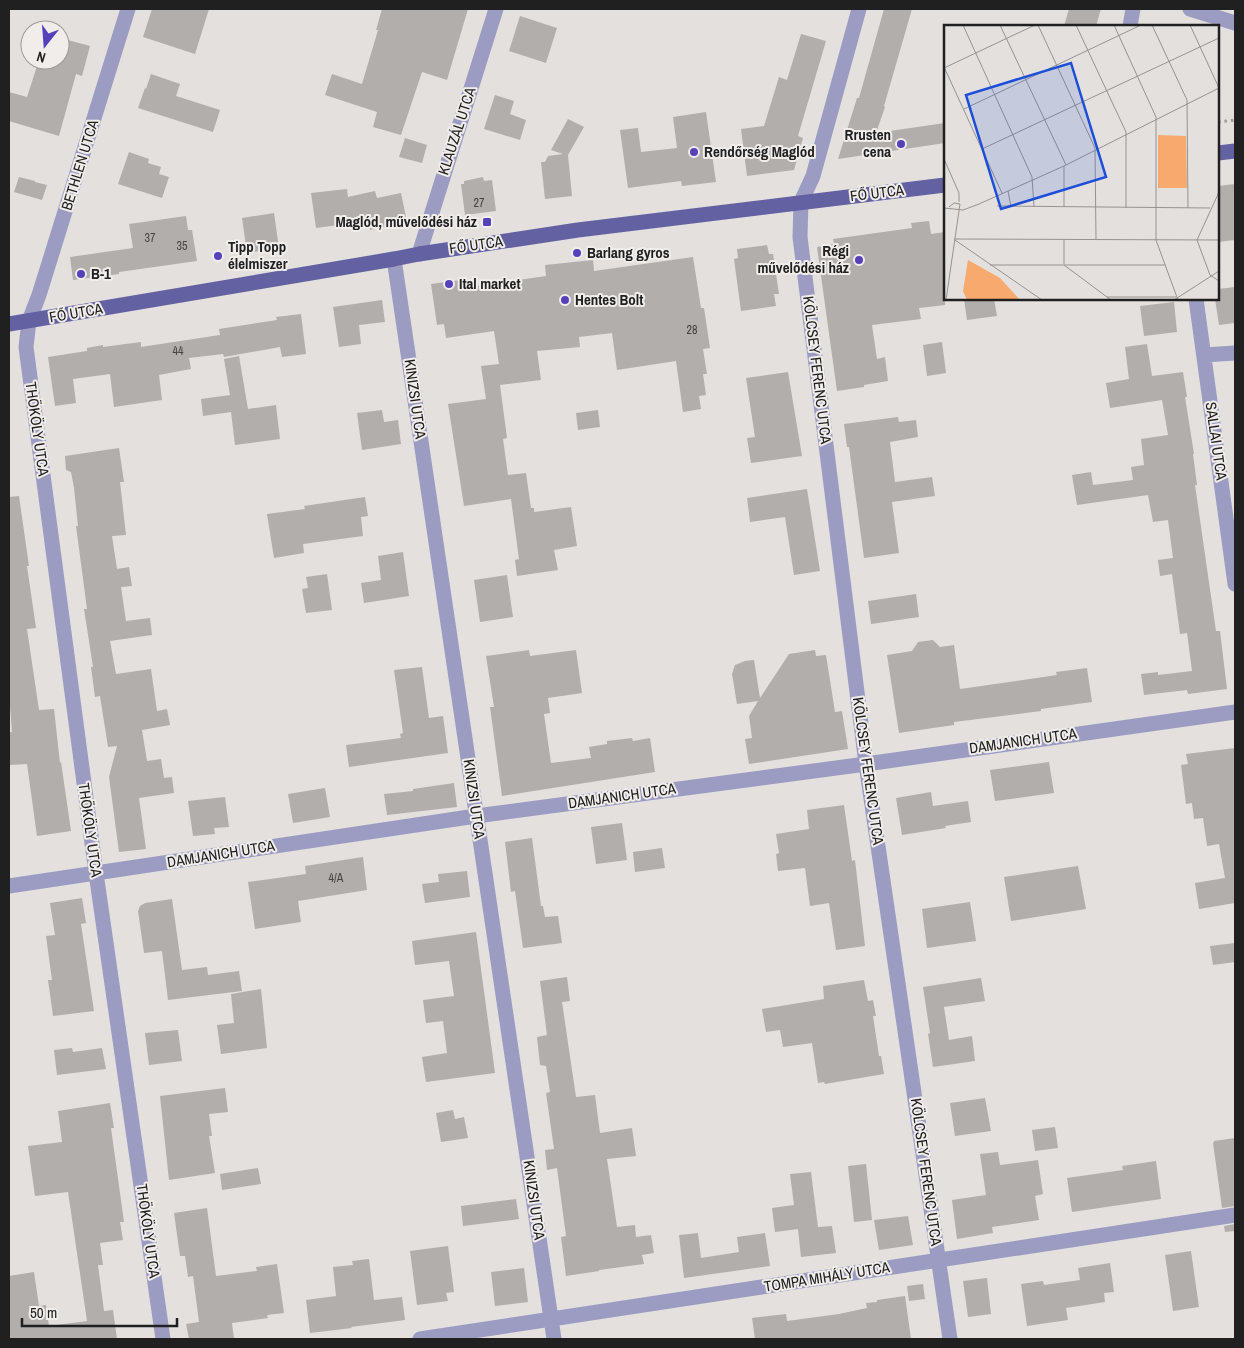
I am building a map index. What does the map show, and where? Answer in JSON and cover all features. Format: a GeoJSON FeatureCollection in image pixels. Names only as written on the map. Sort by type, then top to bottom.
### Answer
{"type":"FeatureCollection","features":[{"type":"Feature","properties":{"kind":"main road"},"geometry":{"type":"LineString","coordinates":[[1219,153],[1235,151]]}},
{"type":"Feature","properties":{"kind":"main road","name":"FŐ UTCA"},"geometry":{"type":"LineString","coordinates":[[9,324],[419,254],[578,230],[944,185]]}},
{"type":"Feature","properties":{"kind":"street","name":"BETHLEN UTCA"},"geometry":{"type":"LineString","coordinates":[[29,321],[40,295],[128,9]]}},
{"type":"Feature","properties":{"kind":"street","name":"KLAUZÁL UTCA"},"geometry":{"type":"LineString","coordinates":[[419,254],[496,9]]}},
{"type":"Feature","properties":{"kind":"street"},"geometry":{"type":"LineString","coordinates":[[801,202],[813,176],[859,9]]}},
{"type":"Feature","properties":{"kind":"street"},"geometry":{"type":"LineString","coordinates":[[1130,25],[1133,9]]}},
{"type":"Feature","properties":{"kind":"street"},"geometry":{"type":"LineString","coordinates":[[1190,9],[1235,23]]}},
{"type":"Feature","properties":{"kind":"street","name":"KÖLCSEY FERENC UTCA"},"geometry":{"type":"LineString","coordinates":[[801,202],[800,237],[866,764],[950,1339]]}},
{"type":"Feature","properties":{"kind":"street","name":"KINIZSI UTCA"},"geometry":{"type":"LineString","coordinates":[[394,259],[554,1339]]}},
{"type":"Feature","properties":{"kind":"street","name":"SALLAI UTCA"},"geometry":{"type":"LineString","coordinates":[[1196,300],[1235,584]]}},
{"type":"Feature","properties":{"kind":"street","name":"THÖKÖLY UTCA"},"geometry":{"type":"LineString","coordinates":[[29,321],[26,347],[96,873],[163,1339]]}},
{"type":"Feature","properties":{"kind":"street"},"geometry":{"type":"LineString","coordinates":[[1204,355],[1235,352]]}},
{"type":"Feature","properties":{"kind":"street","name":"DAMJANICH UTCA"},"geometry":{"type":"LineString","coordinates":[[9,886],[476,816],[1235,712]]}},
{"type":"Feature","properties":{"kind":"street","name":"TOMPA MIHÁLY UTCA"},"geometry":{"type":"LineString","coordinates":[[420,1339],[1235,1215]]}},
{"type":"Feature","properties":{"kind":"path"},"geometry":{"type":"LineString","coordinates":[[1219,122],[1235,120]]}},
{"type":"Feature","properties":{"kind":"building"},"geometry":{"type":"Polygon","coordinates":[[[152,9],[209,9],[195,54],[143,37],[152,9]]]}},
{"type":"Feature","properties":{"kind":"building"},"geometry":{"type":"Polygon","coordinates":[[[382,9],[468,9],[447,80],[422,72],[401,135],[373,127],[377,112],[325,95],[332,74],[362,84],[378,30],[376,30],[382,9]]]}},
{"type":"Feature","properties":{"kind":"building"},"geometry":{"type":"Polygon","coordinates":[[[884,9],[912,9],[876,133],[944,123],[944,143],[838,159],[857,98],[859,98],[884,9]]]}},
{"type":"Feature","properties":{"kind":"building"},"geometry":{"type":"Polygon","coordinates":[[[1069,9],[1101,9],[1096,25],[1064,25],[1069,9]]]}},
{"type":"Feature","properties":{"kind":"building"},"geometry":{"type":"Polygon","coordinates":[[[520,16],[557,28],[546,63],[509,51],[520,16]]]}},
{"type":"Feature","properties":{"kind":"building"},"geometry":{"type":"Polygon","coordinates":[[[801,34],[826,41],[798,136],[803,138],[794,170],[747,176],[741,129],[764,126],[779,77],[787,80],[801,34]]]}},
{"type":"Feature","properties":{"kind":"building"},"geometry":{"type":"Polygon","coordinates":[[[70,41],[90,46],[82,76],[76,74],[59,136],[9,121],[9,92],[27,97],[36,70],[70,70],[70,41]]]}},
{"type":"Feature","properties":{"kind":"building"},"geometry":{"type":"Polygon","coordinates":[[[151,74],[180,84],[176,96],[220,110],[213,132],[138,108],[151,74]]]}},
{"type":"Feature","properties":{"kind":"building"},"geometry":{"type":"Polygon","coordinates":[[[495,95],[514,101],[510,114],[526,120],[520,140],[484,129],[495,95]]]}},
{"type":"Feature","properties":{"kind":"building"},"geometry":{"type":"Polygon","coordinates":[[[706,112],[716,182],[682,186],[681,181],[628,188],[620,130],[638,128],[641,152],[677,148],[673,117],[706,112]]]}},
{"type":"Feature","properties":{"kind":"building"},"geometry":{"type":"Polygon","coordinates":[[[568,119],[584,127],[568,155],[572,196],[545,199],[541,162],[545,162],[548,156],[563,154],[551,150],[568,119]]]}},
{"type":"Feature","properties":{"kind":"building"},"geometry":{"type":"Polygon","coordinates":[[[405,138],[427,145],[422,163],[399,157],[405,138]]]}},
{"type":"Feature","properties":{"kind":"building"},"geometry":{"type":"Polygon","coordinates":[[[129,152],[149,159],[148,163],[161,167],[159,174],[169,177],[162,198],[118,184],[129,152]]]}},
{"type":"Feature","properties":{"kind":"building"},"geometry":{"type":"Polygon","coordinates":[[[19,177],[47,185],[42,200],[14,192],[19,177]]]}},
{"type":"Feature","properties":{"kind":"building"},"geometry":{"type":"Polygon","coordinates":[[[483,177],[484,181],[492,180],[496,211],[465,215],[461,184],[464,184],[464,181],[483,177]]]}},
{"type":"Feature","properties":{"kind":"building"},"geometry":{"type":"Polygon","coordinates":[[[1235,184],[1235,240],[1219,242],[1219,186],[1235,184]]]}},
{"type":"Feature","properties":{"kind":"building"},"geometry":{"type":"Polygon","coordinates":[[[347,189],[348,197],[375,191],[377,198],[401,193],[407,222],[370,230],[368,221],[316,228],[311,193],[347,189]]]}},
{"type":"Feature","properties":{"kind":"building"},"geometry":{"type":"Polygon","coordinates":[[[274,213],[279,248],[247,253],[242,218],[274,213]]]}},
{"type":"Feature","properties":{"kind":"building"},"geometry":{"type":"Polygon","coordinates":[[[186,216],[188,230],[192,230],[197,261],[73,280],[70,257],[133,248],[129,224],[186,216]]]}},
{"type":"Feature","properties":{"kind":"building"},"geometry":{"type":"Polygon","coordinates":[[[929,221],[931,234],[944,232],[945,305],[919,308],[921,319],[872,325],[877,359],[885,357],[888,381],[837,391],[817,247],[834,244],[833,239],[912,228],[911,223],[929,221]]]}},
{"type":"Feature","properties":{"kind":"building"},"geometry":{"type":"Polygon","coordinates":[[[767,245],[769,254],[773,254],[779,294],[774,294],[776,306],[741,311],[734,259],[738,258],[737,249],[767,245]]]}},
{"type":"Feature","properties":{"kind":"building"},"geometry":{"type":"Polygon","coordinates":[[[693,257],[701,308],[704,308],[710,348],[703,349],[707,374],[703,374],[706,395],[699,396],[701,409],[683,412],[676,361],[617,370],[612,333],[579,337],[580,347],[537,351],[541,380],[500,385],[507,438],[503,439],[508,475],[526,473],[531,508],[534,508],[534,512],[571,507],[577,546],[554,550],[558,570],[517,576],[515,560],[519,559],[511,499],[464,506],[448,404],[486,399],[481,366],[499,364],[494,331],[446,338],[444,324],[437,325],[431,284],[468,279],[469,287],[546,276],[545,265],[593,260],[594,271],[693,257]]]}},
{"type":"Feature","properties":{"kind":"building"},"geometry":{"type":"Polygon","coordinates":[[[1235,287],[1235,323],[1219,325],[1215,300],[1219,300],[1219,289],[1235,287]]]}},
{"type":"Feature","properties":{"kind":"building"},"geometry":{"type":"Polygon","coordinates":[[[382,300],[385,322],[359,325],[361,344],[339,347],[333,307],[382,300]]]}},
{"type":"Feature","properties":{"kind":"building"},"geometry":{"type":"Polygon","coordinates":[[[964,300],[994,300],[997,316],[967,320],[964,300]]]}},
{"type":"Feature","properties":{"kind":"building"},"geometry":{"type":"Polygon","coordinates":[[[1174,302],[1177,332],[1144,336],[1140,306],[1174,302]]]}},
{"type":"Feature","properties":{"kind":"building"},"geometry":{"type":"Polygon","coordinates":[[[301,314],[306,354],[282,357],[280,347],[224,357],[223,354],[189,358],[191,369],[159,375],[162,400],[114,407],[110,374],[73,379],[76,403],[55,406],[48,357],[87,351],[87,348],[103,345],[103,347],[141,342],[141,347],[220,335],[219,329],[277,320],[276,317],[301,314]]]}},
{"type":"Feature","properties":{"kind":"building"},"geometry":{"type":"Polygon","coordinates":[[[942,342],[946,373],[927,376],[923,345],[942,342]]]}},
{"type":"Feature","properties":{"kind":"building"},"geometry":{"type":"Polygon","coordinates":[[[1147,344],[1152,376],[1183,372],[1194,454],[1197,485],[1195,485],[1216,631],[1220,631],[1227,689],[1188,694],[1187,690],[1144,695],[1141,674],[1158,672],[1158,675],[1192,671],[1187,633],[1180,634],[1172,574],[1160,576],[1158,560],[1173,558],[1168,520],[1153,522],[1148,495],[1077,505],[1072,475],[1091,472],[1093,485],[1133,480],[1131,467],[1144,465],[1141,439],[1168,435],[1162,400],[1110,408],[1106,383],[1129,379],[1125,347],[1147,344]]]}},
{"type":"Feature","properties":{"kind":"building"},"geometry":{"type":"Polygon","coordinates":[[[239,356],[248,409],[276,405],[280,439],[235,445],[231,412],[203,416],[201,399],[230,395],[224,359],[239,356]]]}},
{"type":"Feature","properties":{"kind":"building"},"geometry":{"type":"Polygon","coordinates":[[[788,372],[802,456],[751,463],[747,438],[755,437],[746,378],[788,372]]]}},
{"type":"Feature","properties":{"kind":"building"},"geometry":{"type":"Polygon","coordinates":[[[382,410],[384,422],[398,420],[401,444],[362,450],[357,413],[382,410]]]}},
{"type":"Feature","properties":{"kind":"building"},"geometry":{"type":"Polygon","coordinates":[[[598,410],[600,427],[578,430],[576,413],[598,410]]]}},
{"type":"Feature","properties":{"kind":"building"},"geometry":{"type":"Polygon","coordinates":[[[898,417],[899,422],[916,420],[918,437],[890,442],[895,482],[932,477],[935,496],[892,502],[899,553],[864,558],[849,447],[847,447],[844,424],[898,417]]]}},
{"type":"Feature","properties":{"kind":"building"},"geometry":{"type":"Polygon","coordinates":[[[119,448],[124,482],[120,482],[126,535],[112,536],[117,569],[129,567],[132,586],[121,587],[126,621],[150,618],[152,635],[110,641],[116,674],[151,669],[157,711],[167,709],[170,725],[142,730],[147,761],[161,759],[164,778],[172,777],[174,793],[139,798],[146,849],[119,852],[109,777],[117,746],[108,747],[100,696],[95,697],[91,667],[93,667],[84,609],[87,609],[76,526],[78,526],[74,488],[71,472],[66,470],[65,456],[119,448]]]}},
{"type":"Feature","properties":{"kind":"building"},"geometry":{"type":"Polygon","coordinates":[[[807,489],[820,571],[794,575],[785,517],[750,522],[747,498],[807,489]]]}},
{"type":"Feature","properties":{"kind":"building"},"geometry":{"type":"Polygon","coordinates":[[[19,496],[36,628],[27,629],[39,710],[54,709],[60,763],[71,831],[37,836],[27,764],[9,765],[9,732],[12,732],[9,694],[9,497],[19,496]]]}},
{"type":"Feature","properties":{"kind":"building"},"geometry":{"type":"Polygon","coordinates":[[[365,497],[368,516],[361,517],[363,536],[303,544],[304,553],[274,558],[267,514],[305,509],[304,506],[365,497]]]}},
{"type":"Feature","properties":{"kind":"building"},"geometry":{"type":"Polygon","coordinates":[[[403,552],[409,596],[364,603],[361,583],[381,580],[378,556],[403,552]]]}},
{"type":"Feature","properties":{"kind":"building"},"geometry":{"type":"Polygon","coordinates":[[[327,574],[332,610],[306,613],[302,589],[308,588],[306,577],[327,574]]]}},
{"type":"Feature","properties":{"kind":"building"},"geometry":{"type":"Polygon","coordinates":[[[507,575],[513,617],[480,622],[474,580],[507,575]]]}},
{"type":"Feature","properties":{"kind":"building"},"geometry":{"type":"Polygon","coordinates":[[[916,594],[919,617],[871,624],[868,601],[916,594]]]}},
{"type":"Feature","properties":{"kind":"building"},"geometry":{"type":"Polygon","coordinates":[[[933,640],[940,647],[954,645],[960,689],[1057,675],[1056,672],[1087,668],[1092,702],[1041,709],[1041,711],[954,722],[954,725],[899,733],[887,655],[912,651],[918,642],[933,640]]]}},
{"type":"Feature","properties":{"kind":"building"},"geometry":{"type":"Polygon","coordinates":[[[529,650],[530,656],[576,650],[582,693],[548,698],[550,713],[544,714],[551,763],[591,758],[589,747],[607,744],[607,741],[632,738],[633,741],[650,738],[655,772],[502,796],[490,707],[494,707],[486,656],[529,650]]]}},
{"type":"Feature","properties":{"kind":"building"},"geometry":{"type":"Polygon","coordinates":[[[815,650],[816,656],[826,655],[835,712],[842,711],[848,749],[749,764],[745,739],[752,738],[749,716],[758,701],[737,704],[732,674],[735,665],[754,660],[760,698],[789,654],[815,650]]]}},
{"type":"Feature","properties":{"kind":"building"},"geometry":{"type":"Polygon","coordinates":[[[422,667],[429,718],[443,716],[448,753],[349,767],[346,745],[401,738],[400,734],[403,733],[394,670],[422,667]]]}},
{"type":"Feature","properties":{"kind":"building"},"geometry":{"type":"Polygon","coordinates":[[[1235,748],[1235,903],[1199,909],[1195,883],[1225,878],[1219,844],[1207,846],[1203,818],[1194,819],[1192,803],[1186,804],[1181,765],[1188,764],[1186,754],[1235,748]]]}},
{"type":"Feature","properties":{"kind":"building"},"geometry":{"type":"Polygon","coordinates":[[[1049,762],[1054,793],[995,801],[990,770],[1049,762]]]}},
{"type":"Feature","properties":{"kind":"building"},"geometry":{"type":"Polygon","coordinates":[[[454,783],[457,807],[387,815],[384,794],[413,791],[413,789],[454,783]]]}},
{"type":"Feature","properties":{"kind":"building"},"geometry":{"type":"Polygon","coordinates":[[[325,788],[330,817],[293,823],[288,794],[325,788]]]}},
{"type":"Feature","properties":{"kind":"building"},"geometry":{"type":"Polygon","coordinates":[[[931,792],[933,806],[968,801],[971,822],[902,835],[896,798],[931,792]]]}},
{"type":"Feature","properties":{"kind":"building"},"geometry":{"type":"Polygon","coordinates":[[[225,797],[229,827],[214,828],[215,834],[193,836],[188,801],[225,797]]]}},
{"type":"Feature","properties":{"kind":"building"},"geometry":{"type":"Polygon","coordinates":[[[844,805],[852,861],[855,860],[865,946],[836,950],[829,903],[810,906],[805,868],[778,871],[776,854],[779,853],[776,834],[809,829],[807,810],[844,805]]]}},
{"type":"Feature","properties":{"kind":"building"},"geometry":{"type":"Polygon","coordinates":[[[622,823],[627,860],[596,864],[591,827],[622,823]]]}},
{"type":"Feature","properties":{"kind":"building"},"geometry":{"type":"Polygon","coordinates":[[[532,838],[541,906],[543,906],[545,917],[558,916],[562,943],[523,948],[515,891],[511,892],[505,842],[532,838]]]}},
{"type":"Feature","properties":{"kind":"building"},"geometry":{"type":"Polygon","coordinates":[[[662,848],[665,868],[635,872],[633,852],[662,848]]]}},
{"type":"Feature","properties":{"kind":"building"},"geometry":{"type":"Polygon","coordinates":[[[363,857],[367,890],[298,901],[301,922],[255,929],[248,882],[306,874],[305,866],[363,857]]]}},
{"type":"Feature","properties":{"kind":"building"},"geometry":{"type":"Polygon","coordinates":[[[1078,866],[1086,909],[1011,921],[1004,877],[1078,866]]]}},
{"type":"Feature","properties":{"kind":"building"},"geometry":{"type":"Polygon","coordinates":[[[467,871],[470,897],[425,903],[422,884],[439,882],[438,874],[467,871]]]}},
{"type":"Feature","properties":{"kind":"building"},"geometry":{"type":"Polygon","coordinates":[[[82,898],[86,923],[81,924],[94,1011],[53,1016],[48,980],[52,980],[46,936],[55,935],[50,903],[82,898]]]}},
{"type":"Feature","properties":{"kind":"building"},"geometry":{"type":"Polygon","coordinates":[[[172,899],[182,970],[207,967],[208,975],[239,971],[242,991],[168,1000],[162,951],[144,953],[138,911],[140,906],[145,903],[172,899]]]}},
{"type":"Feature","properties":{"kind":"building"},"geometry":{"type":"Polygon","coordinates":[[[970,902],[976,941],[927,948],[922,909],[970,902]]]}},
{"type":"Feature","properties":{"kind":"building"},"geometry":{"type":"Polygon","coordinates":[[[476,932],[495,1073],[426,1082],[422,1057],[447,1053],[443,1021],[426,1023],[423,1000],[454,996],[449,961],[415,965],[412,941],[476,932]]]}},
{"type":"Feature","properties":{"kind":"building"},"geometry":{"type":"Polygon","coordinates":[[[1235,943],[1235,962],[1213,965],[1210,946],[1235,943]]]}},
{"type":"Feature","properties":{"kind":"building"},"geometry":{"type":"Polygon","coordinates":[[[567,977],[570,1001],[562,1002],[576,1097],[595,1095],[600,1133],[632,1128],[636,1156],[607,1159],[617,1227],[635,1225],[636,1237],[651,1235],[654,1253],[642,1255],[644,1264],[566,1276],[561,1237],[566,1236],[557,1168],[547,1170],[545,1150],[554,1149],[546,1093],[550,1092],[546,1066],[540,1065],[537,1037],[547,1035],[540,981],[567,977]]]}},
{"type":"Feature","properties":{"kind":"building"},"geometry":{"type":"Polygon","coordinates":[[[981,978],[985,1001],[944,1007],[949,1040],[972,1036],[975,1061],[933,1067],[923,987],[981,978]]]}},
{"type":"Feature","properties":{"kind":"building"},"geometry":{"type":"Polygon","coordinates":[[[864,980],[868,1001],[873,1000],[876,1016],[873,1016],[879,1056],[881,1056],[884,1074],[825,1084],[824,1082],[818,1083],[812,1043],[783,1047],[780,1030],[766,1032],[762,1009],[824,999],[823,986],[864,980]]]}},
{"type":"Feature","properties":{"kind":"building"},"geometry":{"type":"Polygon","coordinates":[[[261,989],[267,1048],[221,1054],[217,1025],[234,1023],[231,994],[261,989]]]}},
{"type":"Feature","properties":{"kind":"building"},"geometry":{"type":"Polygon","coordinates":[[[178,1030],[182,1061],[149,1065],[145,1033],[178,1030]]]}},
{"type":"Feature","properties":{"kind":"building"},"geometry":{"type":"Polygon","coordinates":[[[72,1048],[73,1052],[102,1048],[106,1069],[57,1075],[54,1050],[72,1048]]]}},
{"type":"Feature","properties":{"kind":"building"},"geometry":{"type":"Polygon","coordinates":[[[225,1088],[228,1112],[209,1114],[212,1136],[209,1136],[215,1173],[169,1180],[160,1096],[225,1088]]]}},
{"type":"Feature","properties":{"kind":"building"},"geometry":{"type":"Polygon","coordinates":[[[985,1098],[991,1131],[955,1136],[950,1103],[985,1098]]]}},
{"type":"Feature","properties":{"kind":"building"},"geometry":{"type":"Polygon","coordinates":[[[110,1103],[114,1128],[111,1128],[124,1222],[120,1222],[123,1240],[100,1243],[103,1265],[98,1265],[104,1311],[113,1310],[117,1339],[9,1339],[9,1276],[34,1272],[39,1306],[46,1305],[49,1326],[87,1321],[68,1192],[35,1196],[28,1146],[62,1142],[58,1111],[110,1103]]]}},
{"type":"Feature","properties":{"kind":"building"},"geometry":{"type":"Polygon","coordinates":[[[453,1110],[455,1119],[464,1117],[468,1138],[441,1142],[436,1113],[453,1110]]]}},
{"type":"Feature","properties":{"kind":"building"},"geometry":{"type":"Polygon","coordinates":[[[1055,1127],[1058,1148],[1035,1151],[1032,1130],[1055,1127]]]}},
{"type":"Feature","properties":{"kind":"building"},"geometry":{"type":"Polygon","coordinates":[[[1235,1138],[1235,1206],[1222,1208],[1213,1143],[1214,1141],[1235,1138]]]}},
{"type":"Feature","properties":{"kind":"building"},"geometry":{"type":"Polygon","coordinates":[[[998,1152],[1000,1165],[1038,1160],[1043,1194],[1035,1196],[1039,1220],[992,1227],[993,1233],[957,1239],[952,1200],[986,1195],[980,1154],[998,1152]]]}},
{"type":"Feature","properties":{"kind":"building"},"geometry":{"type":"Polygon","coordinates":[[[1156,1161],[1161,1199],[1072,1212],[1067,1178],[1123,1170],[1122,1166],[1156,1161]]]}},
{"type":"Feature","properties":{"kind":"building"},"geometry":{"type":"Polygon","coordinates":[[[866,1164],[872,1220],[854,1222],[848,1166],[866,1164]]]}},
{"type":"Feature","properties":{"kind":"building"},"geometry":{"type":"Polygon","coordinates":[[[258,1168],[261,1184],[222,1190],[220,1174],[258,1168]]]}},
{"type":"Feature","properties":{"kind":"building"},"geometry":{"type":"Polygon","coordinates":[[[811,1172],[818,1227],[832,1226],[836,1253],[801,1257],[798,1229],[775,1232],[772,1208],[794,1205],[790,1174],[811,1172]]]}},
{"type":"Feature","properties":{"kind":"building"},"geometry":{"type":"Polygon","coordinates":[[[516,1199],[519,1219],[463,1226],[461,1206],[516,1199]]]}},
{"type":"Feature","properties":{"kind":"building"},"geometry":{"type":"Polygon","coordinates":[[[207,1208],[216,1276],[257,1271],[256,1267],[277,1264],[284,1313],[267,1315],[268,1318],[232,1323],[234,1339],[189,1339],[186,1324],[199,1322],[193,1276],[188,1277],[185,1256],[180,1256],[174,1213],[207,1208]]]}},
{"type":"Feature","properties":{"kind":"building"},"geometry":{"type":"Polygon","coordinates":[[[908,1216],[913,1245],[879,1250],[874,1220],[908,1216]]]}},
{"type":"Feature","properties":{"kind":"building"},"geometry":{"type":"Polygon","coordinates":[[[1235,1224],[1235,1231],[1225,1232],[1224,1226],[1235,1224]]]}},
{"type":"Feature","properties":{"kind":"building"},"geometry":{"type":"Polygon","coordinates":[[[698,1233],[701,1258],[739,1252],[737,1237],[765,1233],[770,1266],[684,1278],[679,1235],[698,1233]]]}},
{"type":"Feature","properties":{"kind":"building"},"geometry":{"type":"Polygon","coordinates":[[[448,1246],[454,1292],[446,1293],[448,1301],[417,1305],[410,1251],[448,1246]]]}},
{"type":"Feature","properties":{"kind":"building"},"geometry":{"type":"Polygon","coordinates":[[[1191,1251],[1199,1307],[1173,1311],[1165,1255],[1191,1251]]]}},
{"type":"Feature","properties":{"kind":"building"},"geometry":{"type":"Polygon","coordinates":[[[369,1259],[374,1300],[402,1297],[405,1320],[310,1333],[306,1300],[336,1296],[333,1267],[353,1265],[352,1261],[369,1259]]]}},
{"type":"Feature","properties":{"kind":"building"},"geometry":{"type":"Polygon","coordinates":[[[1110,1263],[1114,1292],[1104,1293],[1105,1302],[1066,1308],[1068,1320],[1027,1326],[1021,1284],[1043,1281],[1044,1285],[1080,1280],[1078,1268],[1110,1263]]]}},
{"type":"Feature","properties":{"kind":"building"},"geometry":{"type":"Polygon","coordinates":[[[524,1268],[528,1302],[495,1306],[491,1272],[524,1268]]]}},
{"type":"Feature","properties":{"kind":"building"},"geometry":{"type":"Polygon","coordinates":[[[987,1278],[991,1314],[968,1317],[963,1281],[987,1278]]]}},
{"type":"Feature","properties":{"kind":"building"},"geometry":{"type":"Polygon","coordinates":[[[923,1284],[925,1299],[909,1301],[907,1286],[923,1284]]]}},
{"type":"Feature","properties":{"kind":"building"},"geometry":{"type":"Polygon","coordinates":[[[905,1296],[911,1339],[755,1339],[752,1318],[786,1314],[787,1321],[839,1314],[867,1308],[866,1303],[877,1302],[877,1300],[905,1296]]]}},
{"type":"Feature","properties":{"kind":"place","name":"Rrusten cena"},"geometry":{"type":"Point","coordinates":[901,144]}},
{"type":"Feature","properties":{"kind":"place","name":"Rendőrség Maglód"},"geometry":{"type":"Point","coordinates":[694,152]}},
{"type":"Feature","properties":{"kind":"place","name":"Maglód, művelődési ház"},"geometry":{"type":"Point","coordinates":[487,222]}},
{"type":"Feature","properties":{"kind":"place","name":"Barlang gyros"},"geometry":{"type":"Point","coordinates":[577,253]}},
{"type":"Feature","properties":{"kind":"place","name":"Tipp Topp élelmiszer"},"geometry":{"type":"Point","coordinates":[218,256]}},
{"type":"Feature","properties":{"kind":"place","name":"Régi művelődési ház"},"geometry":{"type":"Point","coordinates":[859,260]}},
{"type":"Feature","properties":{"kind":"place","name":"B-1"},"geometry":{"type":"Point","coordinates":[81,274]}},
{"type":"Feature","properties":{"kind":"place","name":"Ital market"},"geometry":{"type":"Point","coordinates":[449,284]}},
{"type":"Feature","properties":{"kind":"place","name":"Hentes Bolt"},"geometry":{"type":"Point","coordinates":[565,300]}}]}
